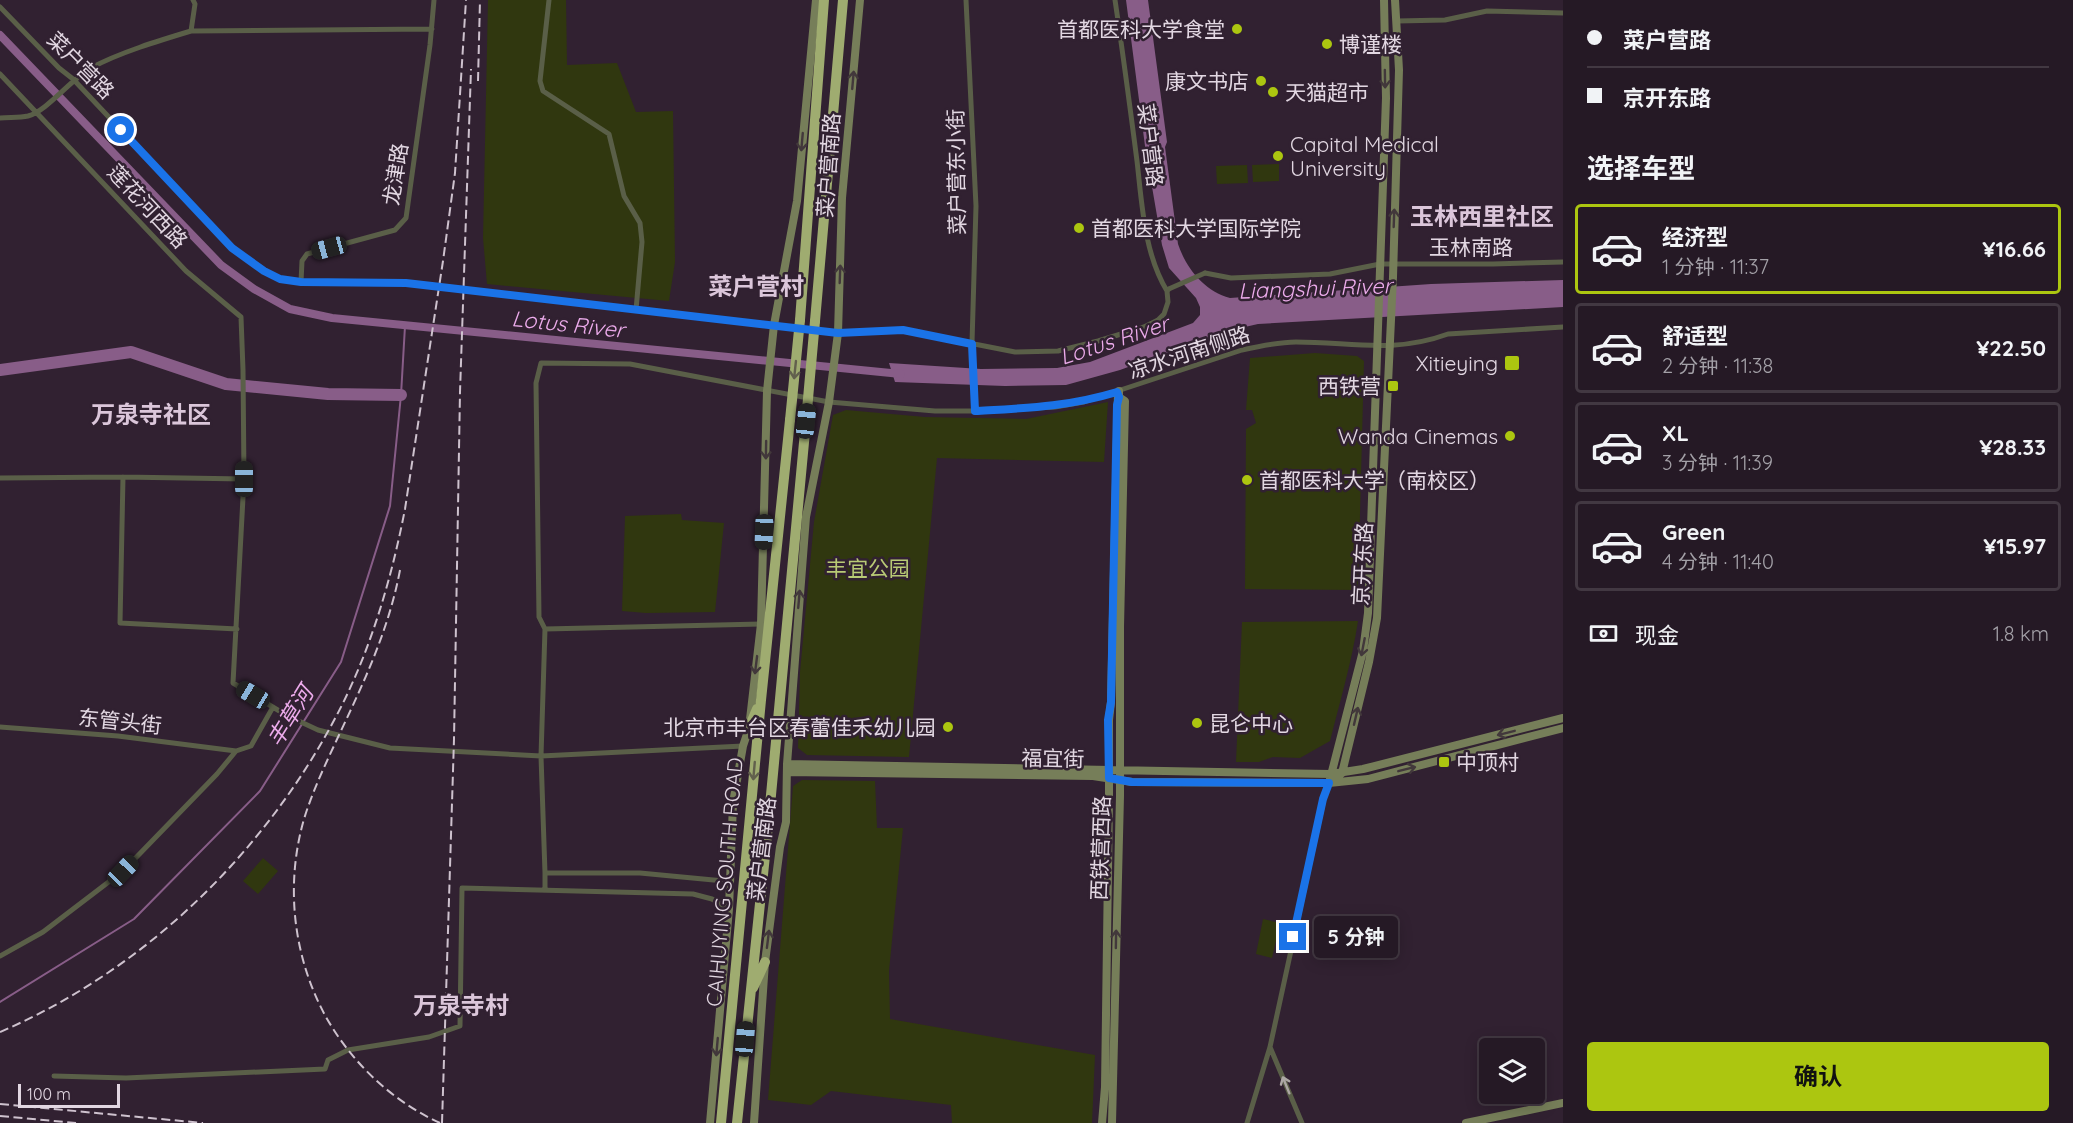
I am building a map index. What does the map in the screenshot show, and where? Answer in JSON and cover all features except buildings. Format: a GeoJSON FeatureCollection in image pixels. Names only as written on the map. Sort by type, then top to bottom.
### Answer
{"type":"FeatureCollection","features":[{"type":"Feature","properties":{"kind":"highway","name":"CAIHUYING SOUTH ROAD"},"geometry":{"type":"LineString","coordinates":[[721,1123],[800,320],[824,0]]}},
{"type":"Feature","properties":{"kind":"highway","name":"CAIHUYING SOUTH ROAD"},"geometry":{"type":"LineString","coordinates":[[737,1123],[768,827],[843,0]]}},
{"type":"Feature","properties":{"kind":"highway"},"geometry":{"type":"LineString","coordinates":[[749,728],[761,700]]}},
{"type":"Feature","properties":{"kind":"highway"},"geometry":{"type":"LineString","coordinates":[[749,996],[765,962]]}},
{"type":"Feature","properties":{"kind":"street"},"geometry":{"type":"LineString","coordinates":[[191,31],[195,4],[193,0]]}},
{"type":"Feature","properties":{"kind":"street","name":"龙津路"},"geometry":{"type":"LineString","coordinates":[[301,282],[302,261],[307,254],[395,230],[406,218],[434,0]]}},
{"type":"Feature","properties":{"kind":"street"},"geometry":{"type":"LineString","coordinates":[[549,0],[540,81],[543,90],[609,134],[624,196],[640,223],[642,242],[636,310]]}},
{"type":"Feature","properties":{"kind":"street","name":"菜户营南路"},"geometry":{"type":"LineString","coordinates":[[710,1123],[729,909],[733,803],[743,746],[749,728],[761,624],[767,391],[774,326],[797,201],[816,0]]}},
{"type":"Feature","properties":{"kind":"street","name":"菜户营南路"},"geometry":{"type":"LineString","coordinates":[[754,1123],[765,962],[780,849],[786,822],[787,768],[806,517],[829,402],[838,333],[842,198],[860,0]]}},
{"type":"Feature","properties":{"kind":"street","name":"菜户营东小街"},"geometry":{"type":"LineString","coordinates":[[966,0],[976,206],[972,344],[975,411]]}},
{"type":"Feature","properties":{"kind":"street","name":"菜户营路"},"geometry":{"type":"LineString","coordinates":[[0,7],[73,80],[232,248],[264,271],[280,279],[301,282],[406,283],[838,333],[903,330],[1015,352],[1026,352],[1058,351],[1144,327],[1164,314],[1168,302],[1169,289],[1158,276],[1153,261],[1142,201],[1115,0]]}},
{"type":"Feature","properties":{"kind":"street","name":"京开东路"},"geometry":{"type":"LineString","coordinates":[[1270,1047],[1323,799],[1366,633],[1371,554],[1386,98],[1383,0]]}},
{"type":"Feature","properties":{"kind":"street","name":"京开东路"},"geometry":{"type":"LineString","coordinates":[[1342,773],[1369,662],[1377,618],[1393,277],[1399,70],[1395,0]]}},
{"type":"Feature","properties":{"kind":"street"},"geometry":{"type":"LineString","coordinates":[[1397,21],[1445,20],[1486,11],[1563,13]]}},
{"type":"Feature","properties":{"kind":"street"},"geometry":{"type":"LineString","coordinates":[[0,117],[29,116],[45,106],[73,80],[92,67],[191,31],[432,29]]}},
{"type":"Feature","properties":{"kind":"street","name":"莲花河西路"},"geometry":{"type":"LineString","coordinates":[[0,74],[186,271],[241,317],[244,479],[233,683],[273,707]]}},
{"type":"Feature","properties":{"kind":"street","name":"玉林南路"},"geometry":{"type":"LineString","coordinates":[[1169,289],[1205,273],[1231,279],[1319,274],[1393,263],[1563,262]]}},
{"type":"Feature","properties":{"kind":"street","name":"凉水河南侧路"},"geometry":{"type":"LineString","coordinates":[[545,629],[539,618],[536,383],[541,363],[630,364],[829,402],[934,411],[975,411],[1055,407],[1084,402],[1118,393],[1242,350],[1265,345],[1296,342],[1378,342],[1390,347],[1430,340],[1448,334],[1563,327]]}},
{"type":"Feature","properties":{"kind":"street","name":"西铁营西路"},"geometry":{"type":"LineString","coordinates":[[1102,1123],[1105,1087],[1108,720],[1111,702],[1118,393]]}},
{"type":"Feature","properties":{"kind":"street","name":"西铁营西路"},"geometry":{"type":"LineString","coordinates":[[1112,1123],[1125,401],[1118,393]]}},
{"type":"Feature","properties":{"kind":"street"},"geometry":{"type":"LineString","coordinates":[[123,477],[120,623],[237,629]]}},
{"type":"Feature","properties":{"kind":"street"},"geometry":{"type":"LineString","coordinates":[[0,478],[244,479]]}},
{"type":"Feature","properties":{"kind":"street"},"geometry":{"type":"LineString","coordinates":[[545,890],[541,756],[545,629],[761,624]]}},
{"type":"Feature","properties":{"kind":"street"},"geometry":{"type":"LineString","coordinates":[[0,956],[43,932],[123,871],[217,774],[236,750],[251,746],[273,707],[318,730],[390,748],[541,756],[743,746]]}},
{"type":"Feature","properties":{"kind":"street","name":"福宜街"},"geometry":{"type":"LineString","coordinates":[[787,768],[1093,776],[1109,774],[1330,774],[1342,773],[1563,718]]}},
{"type":"Feature","properties":{"kind":"street","name":"东管头街"},"geometry":{"type":"LineString","coordinates":[[0,728],[118,736],[236,750]]}},
{"type":"Feature","properties":{"kind":"street","name":"福宜街"},"geometry":{"type":"LineString","coordinates":[[1119,775],[1132,782],[1329,783],[1368,779],[1563,728]]}},
{"type":"Feature","properties":{"kind":"street"},"geometry":{"type":"LineString","coordinates":[[1329,783],[1342,773]]}},
{"type":"Feature","properties":{"kind":"street"},"geometry":{"type":"LineString","coordinates":[[545,873],[640,873],[724,881]]}},
{"type":"Feature","properties":{"kind":"street"},"geometry":{"type":"LineString","coordinates":[[54,1076],[126,1078],[325,1070],[328,1060],[348,1050],[429,1037],[460,1026],[462,888],[693,894],[729,909]]}},
{"type":"Feature","properties":{"kind":"street"},"geometry":{"type":"LineString","coordinates":[[1247,1123],[1270,1047]]}},
{"type":"Feature","properties":{"kind":"street"},"geometry":{"type":"LineString","coordinates":[[1270,1047],[1302,1123]]}},
{"type":"Feature","properties":{"kind":"street"},"geometry":{"type":"LineString","coordinates":[[1466,1123],[1563,1103]]}},
{"type":"Feature","properties":{"kind":"green space"},"geometry":{"type":"Polygon","coordinates":[[[488,0],[566,0],[567,65],[617,63],[636,112],[673,111],[675,262],[669,301],[487,284],[483,238],[488,0]]]}},
{"type":"Feature","properties":{"kind":"green space"},"geometry":{"type":"Polygon","coordinates":[[[1279,164],[1279,181],[1253,182],[1252,165],[1279,164]]]}},
{"type":"Feature","properties":{"kind":"green space"},"geometry":{"type":"Polygon","coordinates":[[[1247,165],[1248,183],[1217,184],[1216,166],[1247,165]]]}},
{"type":"Feature","properties":{"kind":"green space"},"geometry":{"type":"Polygon","coordinates":[[[1315,353],[1357,356],[1364,361],[1358,590],[1245,589],[1246,429],[1256,423],[1252,410],[1246,410],[1250,358],[1315,353]]]}},
{"type":"Feature","properties":{"kind":"green space","name":"丰宜公园"},"geometry":{"type":"Polygon","coordinates":[[[1108,402],[1104,462],[937,458],[909,757],[807,755],[798,748],[800,672],[814,522],[833,415],[846,410],[925,417],[1026,419],[1108,402]]]}},
{"type":"Feature","properties":{"kind":"green space"},"geometry":{"type":"Polygon","coordinates":[[[681,514],[682,520],[724,523],[715,612],[622,611],[625,516],[681,514]]]}},
{"type":"Feature","properties":{"kind":"green space"},"geometry":{"type":"Polygon","coordinates":[[[1358,621],[1330,741],[1300,758],[1273,757],[1259,762],[1236,762],[1242,622],[1358,621]]]}},
{"type":"Feature","properties":{"kind":"green space"},"geometry":{"type":"Polygon","coordinates":[[[802,780],[875,781],[877,828],[903,828],[889,971],[890,1019],[1095,1055],[1092,1123],[952,1123],[951,1105],[831,1091],[811,1105],[768,1100],[793,786],[802,780]]]}},
{"type":"Feature","properties":{"kind":"green space"},"geometry":{"type":"Polygon","coordinates":[[[263,858],[278,871],[258,894],[243,881],[263,858]]]}},
{"type":"Feature","properties":{"kind":"green space"},"geometry":{"type":"Polygon","coordinates":[[[1263,919],[1280,923],[1272,958],[1256,954],[1263,919]]]}},
{"type":"Feature","properties":{"kind":"shaded area"},"geometry":{"type":"Polygon","coordinates":[[[1126,0],[1148,0],[1178,244],[1191,270],[1212,290],[1230,298],[1431,284],[1563,280],[1563,307],[1258,324],[1223,332],[1120,370],[1066,385],[1005,386],[895,382],[889,363],[981,369],[1057,368],[1090,362],[1193,323],[1200,315],[1200,307],[1196,298],[1169,268],[1162,245],[1145,146],[1126,0]]]}},
{"type":"Feature","properties":{"kind":"waterway","name":"Lotus River"},"geometry":{"type":"LineString","coordinates":[[0,35],[221,265],[254,289],[290,309],[332,318],[901,374]]}},
{"type":"Feature","properties":{"kind":"waterway","name":"丰草河"},"geometry":{"type":"LineString","coordinates":[[0,1002],[134,919],[260,791],[341,662],[390,506],[405,326]]}},
{"type":"Feature","properties":{"kind":"waterway"},"geometry":{"type":"LineString","coordinates":[[0,370],[131,352],[226,384],[328,394],[401,395]]}},
{"type":"Feature","properties":{"kind":"railway"},"geometry":{"type":"LineString","coordinates":[[0,1032],[55,1005],[106,974],[155,938],[200,898],[242,854],[280,806],[314,756],[354,680],[380,608],[405,509],[455,173],[466,0]]}},
{"type":"Feature","properties":{"kind":"railway"},"geometry":{"type":"LineString","coordinates":[[478,81],[480,0]]}},
{"type":"Feature","properties":{"kind":"railway"},"geometry":{"type":"LineString","coordinates":[[442,1123],[454,739],[460,392],[471,69]]}},
{"type":"Feature","properties":{"kind":"railway"},"geometry":{"type":"LineString","coordinates":[[400,570],[375,655],[320,777],[304,819],[295,869],[295,920],[306,970],[315,994],[336,1034],[361,1065],[390,1092],[422,1114],[440,1123]]}},
{"type":"Feature","properties":{"kind":"railway"},"geometry":{"type":"LineString","coordinates":[[0,1104],[203,1123]]}},
{"type":"Feature","properties":{"kind":"railway"},"geometry":{"type":"LineString","coordinates":[[0,1116],[76,1123]]}},
{"type":"Feature","properties":{"kind":"place","name":"首都医科大学食堂"},"geometry":{"type":"Point","coordinates":[1237,29]}},
{"type":"Feature","properties":{"kind":"place","name":"博谨楼"},"geometry":{"type":"Point","coordinates":[1327,44]}},
{"type":"Feature","properties":{"kind":"place","name":"康文书店"},"geometry":{"type":"Point","coordinates":[1261,81]}},
{"type":"Feature","properties":{"kind":"place","name":"天猫超市"},"geometry":{"type":"Point","coordinates":[1273,92]}},
{"type":"Feature","properties":{"kind":"place","name":"Capital Medical University"},"geometry":{"type":"Point","coordinates":[1278,156]}},
{"type":"Feature","properties":{"kind":"place","name":"首都医科大学国际学院"},"geometry":{"type":"Point","coordinates":[1079,228]}},
{"type":"Feature","properties":{"kind":"place","name":"Xitieying"},"geometry":{"type":"Point","coordinates":[1512,363]}},
{"type":"Feature","properties":{"kind":"place","name":"西铁营"},"geometry":{"type":"Point","coordinates":[1393,386]}},
{"type":"Feature","properties":{"kind":"place","name":"Wanda Cinemas"},"geometry":{"type":"Point","coordinates":[1510,436]}},
{"type":"Feature","properties":{"kind":"place","name":"首都医科大学（南校区）"},"geometry":{"type":"Point","coordinates":[1247,480]}},
{"type":"Feature","properties":{"kind":"place","name":"昆仑中心"},"geometry":{"type":"Point","coordinates":[1197,723]}},
{"type":"Feature","properties":{"kind":"place","name":"北京市丰台区春蕾佳禾幼儿园"},"geometry":{"type":"Point","coordinates":[948,727]}},
{"type":"Feature","properties":{"kind":"place","name":"中顶村"},"geometry":{"type":"Point","coordinates":[1444,762]}},
{"type":"Feature","properties":{"kind":"district","name":"玉林西里社区"},"geometry":{"type":"Point","coordinates":[1482,216]}},
{"type":"Feature","properties":{"kind":"district","name":"菜户营村"},"geometry":{"type":"Point","coordinates":[756,286]}},
{"type":"Feature","properties":{"kind":"district","name":"万泉寺社区"},"geometry":{"type":"Point","coordinates":[151,414]}},
{"type":"Feature","properties":{"kind":"district","name":"万泉寺村"},"geometry":{"type":"Point","coordinates":[461,1005]}},
{"type":"Feature","properties":{"kind":"route"},"geometry":{"type":"LineString","coordinates":[[121,130],[232,248],[264,271],[280,279],[301,282],[406,283],[838,333],[903,330],[972,344],[975,411],[1055,407],[1084,402],[1117,392],[1119,397],[1111,702],[1108,720],[1109,778],[1132,782],[1329,783],[1323,799],[1293,937]]}},
{"type":"Feature","properties":{"kind":"water label","name":"Liangshui River"},"geometry":{"type":"Point","coordinates":[1315,288]}}]}
